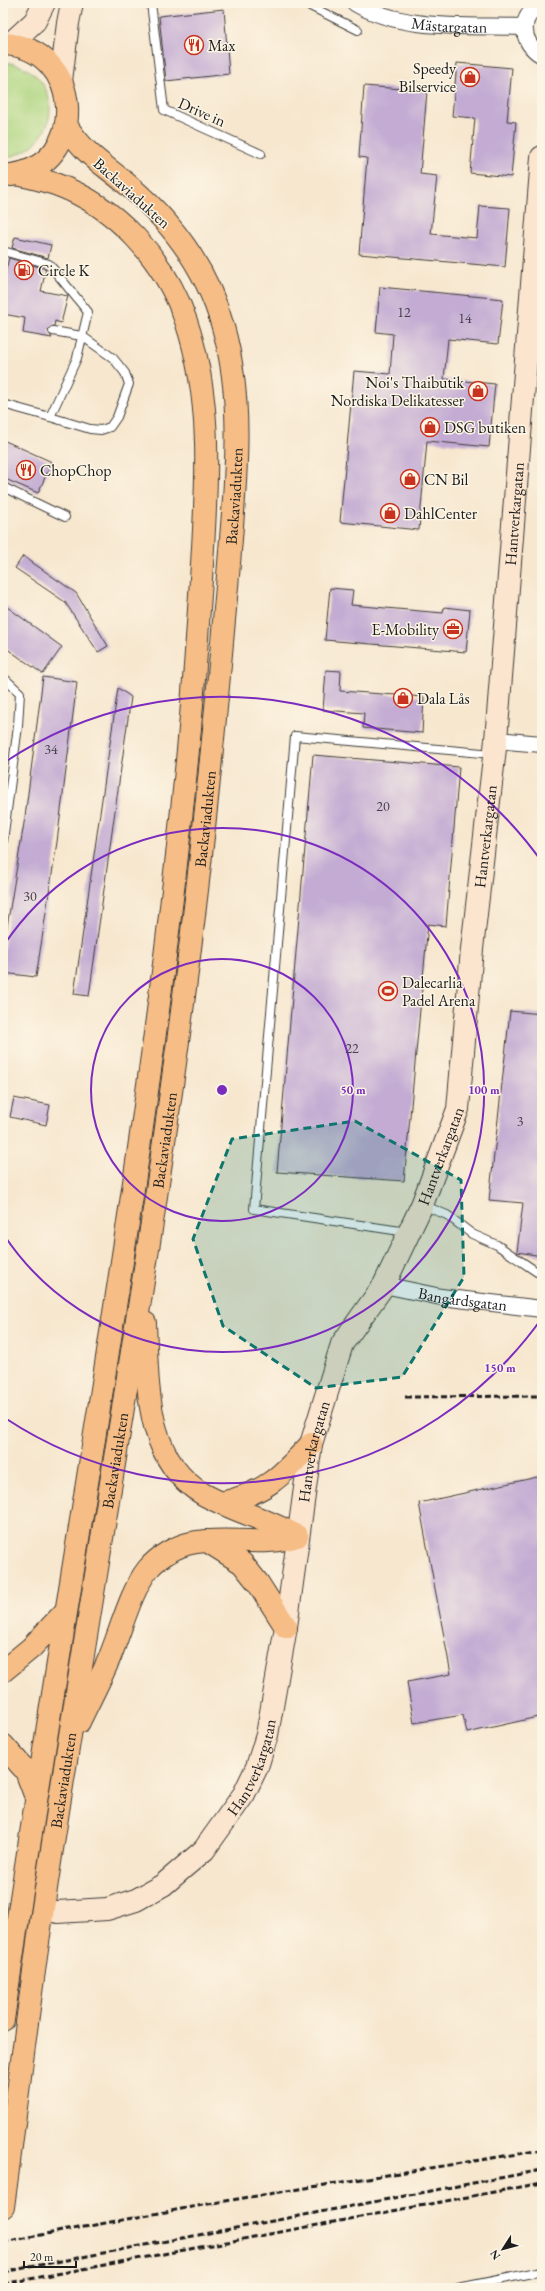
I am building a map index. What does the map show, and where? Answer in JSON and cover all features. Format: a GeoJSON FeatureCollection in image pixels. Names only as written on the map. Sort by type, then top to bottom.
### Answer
{"type":"FeatureCollection","features":[{"type":"Feature","properties":{"kind":"highway"},"geometry":{"type":"LineString","coordinates":[[6,44],[31,50],[40,56],[56,72],[62,81],[68,103],[66,125],[63,135],[52,153],[36,166],[10,175]]}},
{"type":"Feature","properties":{"kind":"highway","name":"Backaviadukten"},"geometry":{"type":"LineString","coordinates":[[3,2207],[44,1902],[143,1279],[185,1001],[203,840],[235,487],[237,422],[232,372],[223,326],[210,290],[196,261],[177,233],[153,208],[124,182],[84,151],[66,125]]}},
{"type":"Feature","properties":{"kind":"highway","name":"Backaviadukten"},"geometry":{"type":"LineString","coordinates":[[3,2020],[35,1795],[119,1276],[161,995],[180,834],[196,661],[208,442],[205,401],[186,320],[173,289],[155,260],[133,235],[109,213],[58,185],[10,175]]}},
{"type":"Feature","properties":{"kind":"highway"},"geometry":{"type":"LineString","coordinates":[[143,1279],[147,1371],[154,1430],[171,1464],[185,1480],[202,1494],[297,1536]]}},
{"type":"Feature","properties":{"kind":"highway"},"geometry":{"type":"LineString","coordinates":[[222,1503],[242,1498],[264,1489],[275,1481],[312,1444]]}},
{"type":"Feature","properties":{"kind":"highway"},"geometry":{"type":"LineString","coordinates":[[69,1743],[109,1659],[144,1574],[170,1551],[191,1543],[235,1539],[273,1541],[297,1536]]}},
{"type":"Feature","properties":{"kind":"highway"},"geometry":{"type":"LineString","coordinates":[[207,1541],[242,1562],[258,1583],[286,1627]]}},
{"type":"Feature","properties":{"kind":"highway"},"geometry":{"type":"LineString","coordinates":[[3,1671],[32,1648],[65,1612]]}},
{"type":"Feature","properties":{"kind":"highway"},"geometry":{"type":"LineString","coordinates":[[3,1745],[26,1771],[35,1795]]}},
{"type":"Feature","properties":{"kind":"street"},"geometry":{"type":"LineString","coordinates":[[6,44],[35,21],[44,3]]}},
{"type":"Feature","properties":{"kind":"street"},"geometry":{"type":"LineString","coordinates":[[62,81],[68,22],[72,3]]}},
{"type":"Feature","properties":{"kind":"street","name":"Mästargatan"},"geometry":{"type":"LineString","coordinates":[[355,3],[366,10],[414,23],[524,27]]}},
{"type":"Feature","properties":{"kind":"street"},"geometry":{"type":"LineString","coordinates":[[542,4],[530,12],[524,27],[528,44],[542,55]]}},
{"type":"Feature","properties":{"kind":"street","name":"Hantverkargatan"},"geometry":{"type":"LineString","coordinates":[[57,1912],[107,1909],[136,1900],[163,1885],[204,1850],[244,1794],[257,1767],[267,1735],[286,1627],[297,1536],[312,1444],[342,1344],[384,1285],[410,1233],[458,1109],[472,949],[495,747],[542,157]]}},
{"type":"Feature","properties":{"kind":"street"},"geometry":{"type":"LineString","coordinates":[[495,747],[542,744]]}},
{"type":"Feature","properties":{"kind":"street","name":"Bangårdsgatan"},"geometry":{"type":"LineString","coordinates":[[384,1285],[393,1289],[441,1297],[542,1309]]}},
{"type":"Feature","properties":{"kind":"lane","name":"Drive in"},"geometry":{"type":"LineString","coordinates":[[151,3],[164,110],[261,154]]}},
{"type":"Feature","properties":{"kind":"lane"},"geometry":{"type":"LineString","coordinates":[[304,3],[358,30]]}},
{"type":"Feature","properties":{"kind":"lane"},"geometry":{"type":"LineString","coordinates":[[3,251],[48,264],[88,312],[77,358],[50,417]]}},
{"type":"Feature","properties":{"kind":"lane"},"geometry":{"type":"LineString","coordinates":[[3,404],[90,429],[101,430],[110,427],[129,384],[125,373],[113,358],[82,336],[53,331]]}},
{"type":"Feature","properties":{"kind":"lane"},"geometry":{"type":"LineString","coordinates":[[3,487],[65,517]]}},
{"type":"Feature","properties":{"kind":"lane"},"geometry":{"type":"LineString","coordinates":[[3,677],[20,692],[6,786],[3,841]]}},
{"type":"Feature","properties":{"kind":"lane"},"geometry":{"type":"LineString","coordinates":[[410,1233],[254,1209],[295,736],[495,747]]}},
{"type":"Feature","properties":{"kind":"lane"},"geometry":{"type":"LineString","coordinates":[[422,1205],[447,1215],[472,1234],[497,1245],[537,1272],[542,1267]]}},
{"type":"Feature","properties":{"kind":"lane"},"geometry":{"type":"LineString","coordinates":[[458,2288],[542,2272]]}},
{"type":"Feature","properties":{"kind":"highlighted area"},"geometry":{"type":"Polygon","coordinates":[[[355,1121],[461,1180],[464,1277],[402,1377],[316,1388],[223,1326],[193,1239],[232,1139],[355,1121]]]}},
{"type":"Feature","properties":{"kind":"green space"},"geometry":{"type":"Polygon","coordinates":[[[3,62],[23,67],[38,78],[47,92],[50,108],[47,124],[39,139],[25,151],[4,158],[3,62]]]}},
{"type":"Feature","properties":{"kind":"building","name":"Max"},"geometry":{"type":"Polygon","coordinates":[[[224,9],[229,74],[166,81],[159,16],[224,9]]]}},
{"type":"Feature","properties":{"kind":"building"},"geometry":{"type":"Polygon","coordinates":[[[457,63],[512,68],[507,121],[516,122],[511,177],[470,173],[475,118],[452,116],[457,63]]]}},
{"type":"Feature","properties":{"kind":"building"},"geometry":{"type":"Polygon","coordinates":[[[364,86],[427,91],[420,174],[437,176],[431,234],[477,238],[480,206],[510,208],[505,267],[359,254],[367,158],[359,157],[364,86]]]}},
{"type":"Feature","properties":{"kind":"building"},"geometry":{"type":"Polygon","coordinates":[[[15,237],[51,245],[48,258],[12,248],[15,237]]]}},
{"type":"Feature","properties":{"kind":"building"},"geometry":{"type":"Polygon","coordinates":[[[9,258],[46,269],[41,291],[68,296],[61,323],[55,321],[54,326],[48,330],[52,338],[23,333],[25,318],[3,314],[3,281],[9,258]]]}},
{"type":"Feature","properties":{"kind":"building"},"geometry":{"type":"Polygon","coordinates":[[[380,287],[503,299],[498,344],[448,339],[444,379],[495,384],[489,447],[427,441],[419,530],[340,522],[354,371],[390,374],[393,334],[376,332],[380,287]]]}},
{"type":"Feature","properties":{"kind":"building","name":"ChopChop"},"geometry":{"type":"Polygon","coordinates":[[[3,440],[52,462],[38,493],[3,478],[3,440]]]}},
{"type":"Feature","properties":{"kind":"building"},"geometry":{"type":"Polygon","coordinates":[[[23,556],[76,593],[108,646],[98,652],[65,602],[15,568],[23,556]]]}},
{"type":"Feature","properties":{"kind":"building"},"geometry":{"type":"Polygon","coordinates":[[[330,588],[353,590],[351,605],[443,613],[444,607],[470,610],[466,652],[325,640],[330,588]]]}},
{"type":"Feature","properties":{"kind":"building"},"geometry":{"type":"Polygon","coordinates":[[[3,604],[62,647],[43,674],[3,646],[3,604]]]}},
{"type":"Feature","properties":{"kind":"building"},"geometry":{"type":"Polygon","coordinates":[[[326,670],[341,671],[340,691],[424,697],[422,733],[363,728],[364,713],[323,710],[326,670]]]}},
{"type":"Feature","properties":{"kind":"building"},"geometry":{"type":"Polygon","coordinates":[[[43,677],[77,682],[57,842],[36,977],[3,973],[3,951],[25,817],[43,677]]]}},
{"type":"Feature","properties":{"kind":"building"},"geometry":{"type":"Polygon","coordinates":[[[118,688],[131,697],[89,996],[74,994],[118,688]]]}},
{"type":"Feature","properties":{"kind":"building"},"geometry":{"type":"Polygon","coordinates":[[[313,755],[459,767],[446,926],[428,924],[404,1181],[277,1172],[313,755]]]}},
{"type":"Feature","properties":{"kind":"building"},"geometry":{"type":"Polygon","coordinates":[[[510,1011],[542,1014],[542,1256],[517,1252],[523,1203],[489,1200],[510,1011]]]}},
{"type":"Feature","properties":{"kind":"building"},"geometry":{"type":"Polygon","coordinates":[[[14,1098],[50,1105],[46,1125],[10,1117],[14,1098]]]}},
{"type":"Feature","properties":{"kind":"building"},"geometry":{"type":"Polygon","coordinates":[[[542,1476],[542,1716],[467,1733],[463,1715],[414,1723],[407,1682],[451,1674],[419,1503],[542,1476]]]}},
{"type":"Feature","properties":{"kind":"tunnel"},"geometry":{"type":"LineString","coordinates":[[3,1914],[57,1912]]}},
{"type":"Feature","properties":{"kind":"railway"},"geometry":{"type":"LineString","coordinates":[[405,1397],[542,1396]]}},
{"type":"Feature","properties":{"kind":"railway"},"geometry":{"type":"LineString","coordinates":[[3,2242],[219,2202],[542,2150]]}},
{"type":"Feature","properties":{"kind":"railway"},"geometry":{"type":"LineString","coordinates":[[3,2272],[542,2170]]}},
{"type":"Feature","properties":{"kind":"railway"},"geometry":{"type":"LineString","coordinates":[[3,2284],[542,2183]]}},
{"type":"Feature","properties":{"kind":"place","name":"Max"},"geometry":{"type":"Point","coordinates":[194,45]}},
{"type":"Feature","properties":{"kind":"place","name":"Speedy Bilservice"},"geometry":{"type":"Point","coordinates":[470,77]}},
{"type":"Feature","properties":{"kind":"place","name":"Circle K"},"geometry":{"type":"Point","coordinates":[24,270]}},
{"type":"Feature","properties":{"kind":"place","name":"Noi's Thaibutik Nordiska Delikatesser"},"geometry":{"type":"Point","coordinates":[478,391]}},
{"type":"Feature","properties":{"kind":"place","name":"DSG butiken"},"geometry":{"type":"Point","coordinates":[430,427]}},
{"type":"Feature","properties":{"kind":"place","name":"ChopChop"},"geometry":{"type":"Point","coordinates":[26,470]}},
{"type":"Feature","properties":{"kind":"place","name":"CN Bil"},"geometry":{"type":"Point","coordinates":[410,479]}},
{"type":"Feature","properties":{"kind":"place","name":"DahlCenter"},"geometry":{"type":"Point","coordinates":[390,513]}},
{"type":"Feature","properties":{"kind":"place","name":"E-Mobility"},"geometry":{"type":"Point","coordinates":[453,629]}},
{"type":"Feature","properties":{"kind":"place","name":"Dala Lås"},"geometry":{"type":"Point","coordinates":[403,698]}},
{"type":"Feature","properties":{"kind":"place","name":"Dalecarlia Padel Arena"},"geometry":{"type":"Point","coordinates":[388,991]}}]}
